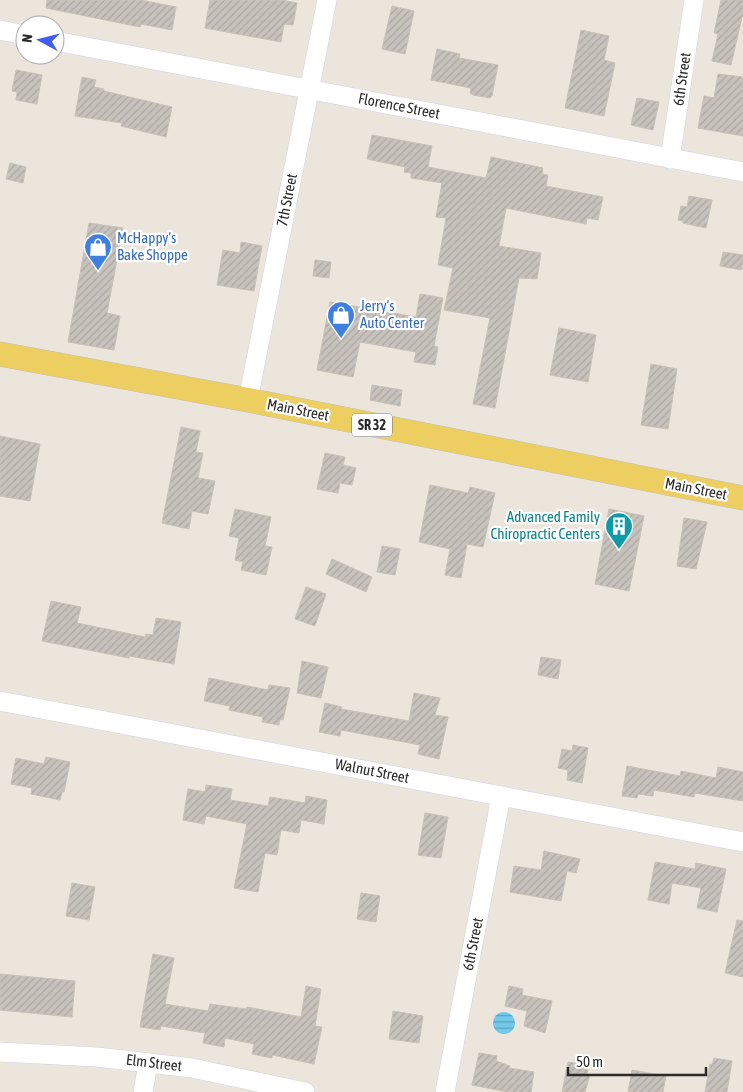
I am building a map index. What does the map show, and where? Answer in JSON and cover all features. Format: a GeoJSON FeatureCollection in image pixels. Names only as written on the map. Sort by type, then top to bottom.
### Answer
{"type":"FeatureCollection","features":[{"type":"Feature","properties":{"kind":"main road","name":"Main Street"},"geometry":{"type":"LineString","coordinates":[[0,354],[248,400],[743,498]]}},
{"type":"Feature","properties":{"kind":"street","name":"7th Street"},"geometry":{"type":"LineString","coordinates":[[248,400],[327,0]]}},
{"type":"Feature","properties":{"kind":"street","name":"6th Street"},"geometry":{"type":"LineString","coordinates":[[670,159],[694,0]]}},
{"type":"Feature","properties":{"kind":"street"},"geometry":{"type":"LineString","coordinates":[[0,30],[15,33]]}},
{"type":"Feature","properties":{"kind":"street","name":"Florence Street"},"geometry":{"type":"LineString","coordinates":[[65,43],[743,172]]}},
{"type":"Feature","properties":{"kind":"street","name":"Walnut Street"},"geometry":{"type":"LineString","coordinates":[[0,701],[743,842]]}},
{"type":"Feature","properties":{"kind":"street","name":"6th Street"},"geometry":{"type":"LineString","coordinates":[[445,1092],[501,796]]}},
{"type":"Feature","properties":{"kind":"street","name":"Elm Street"},"geometry":{"type":"LineString","coordinates":[[0,1052],[97,1057],[192,1068],[305,1092]]}},
{"type":"Feature","properties":{"kind":"street"},"geometry":{"type":"LineString","coordinates":[[143,1092],[148,1063]]}},
{"type":"Feature","properties":{"kind":"water"},"geometry":{"type":"Polygon","coordinates":[[[504,1012],[514,1019],[515,1023],[508,1033],[504,1034],[494,1027],[493,1023],[500,1013],[504,1012]]]}},
{"type":"Feature","properties":{"kind":"building"},"geometry":{"type":"Polygon","coordinates":[[[47,0],[141,0],[176,7],[172,30],[141,24],[140,27],[46,8],[47,0]]]}},
{"type":"Feature","properties":{"kind":"building"},"geometry":{"type":"Polygon","coordinates":[[[210,0],[282,0],[297,3],[293,25],[284,24],[281,42],[205,28],[210,0]]]}},
{"type":"Feature","properties":{"kind":"building"},"geometry":{"type":"Polygon","coordinates":[[[721,0],[743,0],[743,13],[731,65],[712,61],[718,34],[714,33],[721,0]]]}},
{"type":"Feature","properties":{"kind":"building"},"geometry":{"type":"Polygon","coordinates":[[[392,6],[414,11],[405,54],[382,49],[392,6]]]}},
{"type":"Feature","properties":{"kind":"building"},"geometry":{"type":"Polygon","coordinates":[[[581,30],[609,36],[604,60],[615,63],[604,116],[565,108],[581,30]]]}},
{"type":"Feature","properties":{"kind":"building"},"geometry":{"type":"Polygon","coordinates":[[[437,49],[460,54],[459,58],[498,65],[492,96],[490,98],[473,95],[470,93],[471,88],[431,80],[437,49]]]}},
{"type":"Feature","properties":{"kind":"building"},"geometry":{"type":"Polygon","coordinates":[[[16,70],[42,75],[37,104],[16,100],[17,92],[12,91],[16,70]]]}},
{"type":"Feature","properties":{"kind":"building"},"geometry":{"type":"Polygon","coordinates":[[[718,74],[743,77],[743,136],[698,128],[704,96],[714,98],[718,74]]]}},
{"type":"Feature","properties":{"kind":"building"},"geometry":{"type":"Polygon","coordinates":[[[82,77],[96,80],[94,87],[104,89],[104,91],[172,107],[166,137],[121,126],[122,123],[75,116],[82,77]]]}},
{"type":"Feature","properties":{"kind":"building"},"geometry":{"type":"Polygon","coordinates":[[[637,98],[659,102],[653,130],[631,125],[637,98]]]}},
{"type":"Feature","properties":{"kind":"building"},"geometry":{"type":"Polygon","coordinates":[[[372,135],[432,146],[428,167],[486,178],[491,157],[543,168],[542,174],[548,175],[546,186],[603,197],[598,220],[587,218],[586,224],[506,208],[499,246],[541,253],[537,279],[519,278],[495,408],[473,404],[490,318],[444,310],[453,268],[438,265],[446,218],[436,217],[442,183],[411,178],[411,173],[404,172],[405,167],[367,159],[372,135]]]}},
{"type":"Feature","properties":{"kind":"building"},"geometry":{"type":"Polygon","coordinates":[[[10,163],[26,167],[23,183],[6,179],[10,163]]]}},
{"type":"Feature","properties":{"kind":"building"},"geometry":{"type":"Polygon","coordinates":[[[689,196],[712,200],[706,228],[683,223],[683,221],[678,220],[681,206],[687,207],[689,196]]]}},
{"type":"Feature","properties":{"kind":"building","name":"McHappy’s Bake Shoppe"},"geometry":{"type":"Polygon","coordinates":[[[89,223],[123,228],[107,313],[120,316],[114,350],[68,342],[89,223]]]}},
{"type":"Feature","properties":{"kind":"building"},"geometry":{"type":"Polygon","coordinates":[[[241,242],[262,246],[254,291],[217,285],[223,250],[240,253],[241,242]]]}},
{"type":"Feature","properties":{"kind":"building"},"geometry":{"type":"Polygon","coordinates":[[[723,252],[743,255],[742,270],[720,266],[723,252]]]}},
{"type":"Feature","properties":{"kind":"building"},"geometry":{"type":"Polygon","coordinates":[[[315,260],[331,262],[329,278],[313,276],[315,260]]]}},
{"type":"Feature","properties":{"kind":"building"},"geometry":{"type":"Polygon","coordinates":[[[420,294],[443,298],[434,346],[438,347],[435,365],[414,362],[416,352],[360,342],[353,377],[317,370],[330,302],[416,317],[420,294]]]}},
{"type":"Feature","properties":{"kind":"building"},"geometry":{"type":"Polygon","coordinates":[[[559,328],[596,335],[588,382],[550,375],[559,328]]]}},
{"type":"Feature","properties":{"kind":"building"},"geometry":{"type":"Polygon","coordinates":[[[651,364],[677,369],[668,429],[641,425],[651,364]]]}},
{"type":"Feature","properties":{"kind":"building"},"geometry":{"type":"Polygon","coordinates":[[[372,385],[402,390],[400,406],[370,400],[372,385]]]}},
{"type":"Feature","properties":{"kind":"building"},"geometry":{"type":"Polygon","coordinates":[[[181,427],[200,431],[196,452],[203,453],[198,478],[215,481],[208,514],[192,511],[189,529],[162,523],[181,427]]]}},
{"type":"Feature","properties":{"kind":"building"},"geometry":{"type":"Polygon","coordinates":[[[0,436],[40,444],[30,501],[0,496],[0,436]]]}},
{"type":"Feature","properties":{"kind":"building"},"geometry":{"type":"Polygon","coordinates":[[[325,453],[345,457],[343,465],[356,468],[352,485],[340,483],[338,493],[317,489],[325,453]]]}},
{"type":"Feature","properties":{"kind":"building"},"geometry":{"type":"Polygon","coordinates":[[[430,485],[468,493],[470,487],[495,493],[483,547],[467,544],[461,578],[445,575],[450,549],[419,542],[430,485]]]}},
{"type":"Feature","properties":{"kind":"building"},"geometry":{"type":"Polygon","coordinates":[[[235,509],[271,517],[265,546],[272,547],[266,575],[241,570],[243,562],[235,560],[239,538],[229,536],[235,509]]]}},
{"type":"Feature","properties":{"kind":"building","name":"Advanced Family Chiropractic Centers"},"geometry":{"type":"Polygon","coordinates":[[[609,509],[644,516],[629,591],[595,584],[609,509]]]}},
{"type":"Feature","properties":{"kind":"building"},"geometry":{"type":"Polygon","coordinates":[[[684,518],[707,522],[696,569],[677,566],[684,518]]]}},
{"type":"Feature","properties":{"kind":"building"},"geometry":{"type":"Polygon","coordinates":[[[382,546],[400,549],[395,575],[377,572],[382,546]]]}},
{"type":"Feature","properties":{"kind":"building"},"geometry":{"type":"Polygon","coordinates":[[[332,559],[372,577],[366,592],[326,574],[332,559]]]}},
{"type":"Feature","properties":{"kind":"building"},"geometry":{"type":"Polygon","coordinates":[[[306,587],[326,594],[315,626],[295,619],[306,587]]]}},
{"type":"Feature","properties":{"kind":"building"},"geometry":{"type":"Polygon","coordinates":[[[51,601],[81,607],[77,623],[145,637],[146,634],[153,635],[156,618],[181,622],[174,664],[129,656],[129,658],[42,641],[51,601]]]}},
{"type":"Feature","properties":{"kind":"building"},"geometry":{"type":"Polygon","coordinates":[[[541,657],[561,660],[558,679],[538,675],[541,657]]]}},
{"type":"Feature","properties":{"kind":"building"},"geometry":{"type":"Polygon","coordinates":[[[302,661],[328,667],[321,698],[297,693],[302,661]]]}},
{"type":"Feature","properties":{"kind":"building"},"geometry":{"type":"Polygon","coordinates":[[[209,678],[268,690],[269,685],[290,688],[283,720],[280,719],[279,725],[262,722],[263,717],[229,710],[230,706],[204,701],[209,678]]]}},
{"type":"Feature","properties":{"kind":"building"},"geometry":{"type":"Polygon","coordinates":[[[414,693],[440,698],[435,715],[448,717],[439,759],[418,754],[420,745],[341,730],[340,736],[319,732],[325,703],[342,707],[341,709],[409,721],[414,693]]]}},
{"type":"Feature","properties":{"kind":"building"},"geometry":{"type":"Polygon","coordinates":[[[573,745],[588,748],[582,783],[567,780],[568,770],[558,768],[562,749],[572,751],[573,745]]]}},
{"type":"Feature","properties":{"kind":"building"},"geometry":{"type":"Polygon","coordinates":[[[46,757],[70,762],[64,792],[62,792],[60,800],[31,794],[32,788],[11,784],[16,758],[44,764],[46,757]]]}},
{"type":"Feature","properties":{"kind":"building"},"geometry":{"type":"Polygon","coordinates":[[[627,766],[680,776],[681,771],[716,778],[718,767],[743,772],[743,801],[695,793],[694,797],[654,790],[653,796],[638,794],[637,798],[622,796],[627,766]]]}},
{"type":"Feature","properties":{"kind":"building"},"geometry":{"type":"Polygon","coordinates":[[[206,785],[232,789],[230,800],[268,806],[270,797],[305,803],[306,796],[327,800],[324,824],[301,820],[299,833],[281,830],[277,855],[265,853],[258,892],[234,888],[247,824],[206,816],[204,824],[183,820],[188,789],[205,792],[206,785]]]}},
{"type":"Feature","properties":{"kind":"building"},"geometry":{"type":"Polygon","coordinates":[[[425,813],[448,817],[441,858],[418,855],[425,813]]]}},
{"type":"Feature","properties":{"kind":"building"},"geometry":{"type":"Polygon","coordinates":[[[544,851],[580,859],[576,873],[567,871],[561,901],[510,892],[514,866],[541,870],[544,851]]]}},
{"type":"Feature","properties":{"kind":"building"},"geometry":{"type":"Polygon","coordinates":[[[655,862],[695,869],[696,863],[726,869],[717,912],[697,908],[701,888],[672,883],[669,904],[648,900],[655,862]]]}},
{"type":"Feature","properties":{"kind":"building"},"geometry":{"type":"Polygon","coordinates":[[[72,883],[95,887],[89,920],[66,916],[72,883]]]}},
{"type":"Feature","properties":{"kind":"building"},"geometry":{"type":"Polygon","coordinates":[[[361,893],[380,896],[376,922],[357,919],[361,893]]]}},
{"type":"Feature","properties":{"kind":"building"},"geometry":{"type":"Polygon","coordinates":[[[737,920],[743,921],[743,977],[725,973],[737,920]]]}},
{"type":"Feature","properties":{"kind":"building"},"geometry":{"type":"Polygon","coordinates":[[[153,954],[174,958],[165,1004],[208,1011],[210,1004],[246,1009],[247,1007],[301,1017],[306,986],[321,989],[315,1026],[322,1027],[314,1064],[272,1055],[272,1058],[252,1054],[254,1044],[225,1038],[224,1047],[203,1043],[205,1033],[161,1026],[160,1030],[140,1027],[153,954]]]}},
{"type":"Feature","properties":{"kind":"building"},"geometry":{"type":"Polygon","coordinates":[[[0,974],[75,981],[72,1017],[0,1010],[0,974]]]}},
{"type":"Feature","properties":{"kind":"building"},"geometry":{"type":"Polygon","coordinates":[[[509,986],[523,989],[522,995],[552,1001],[545,1033],[524,1026],[527,1011],[505,1006],[509,986]]]}},
{"type":"Feature","properties":{"kind":"building"},"geometry":{"type":"Polygon","coordinates":[[[393,1011],[423,1016],[419,1043],[389,1039],[393,1011]]]}},
{"type":"Feature","properties":{"kind":"building"},"geometry":{"type":"Polygon","coordinates":[[[479,1053],[497,1056],[496,1061],[510,1066],[509,1068],[534,1072],[531,1092],[507,1092],[472,1085],[479,1053]]]}},
{"type":"Feature","properties":{"kind":"building"},"geometry":{"type":"Polygon","coordinates":[[[714,1058],[732,1061],[727,1092],[705,1092],[710,1064],[712,1065],[714,1058]]]}},
{"type":"Feature","properties":{"kind":"building"},"geometry":{"type":"Polygon","coordinates":[[[568,1062],[588,1065],[587,1075],[590,1075],[585,1092],[562,1092],[568,1062]]]}},
{"type":"Feature","properties":{"kind":"building"},"geometry":{"type":"Polygon","coordinates":[[[632,1070],[666,1076],[663,1092],[628,1092],[632,1070]]]}},
{"type":"Feature","properties":{"kind":"place","name":"McHappy’s Bake Shoppe"},"geometry":{"type":"Point","coordinates":[98,271]}},
{"type":"Feature","properties":{"kind":"place","name":"Jerry’s Auto Center"},"geometry":{"type":"Point","coordinates":[341,339]}},
{"type":"Feature","properties":{"kind":"place","name":"Advanced Family Chiropractic Centers"},"geometry":{"type":"Point","coordinates":[619,550]}}]}
